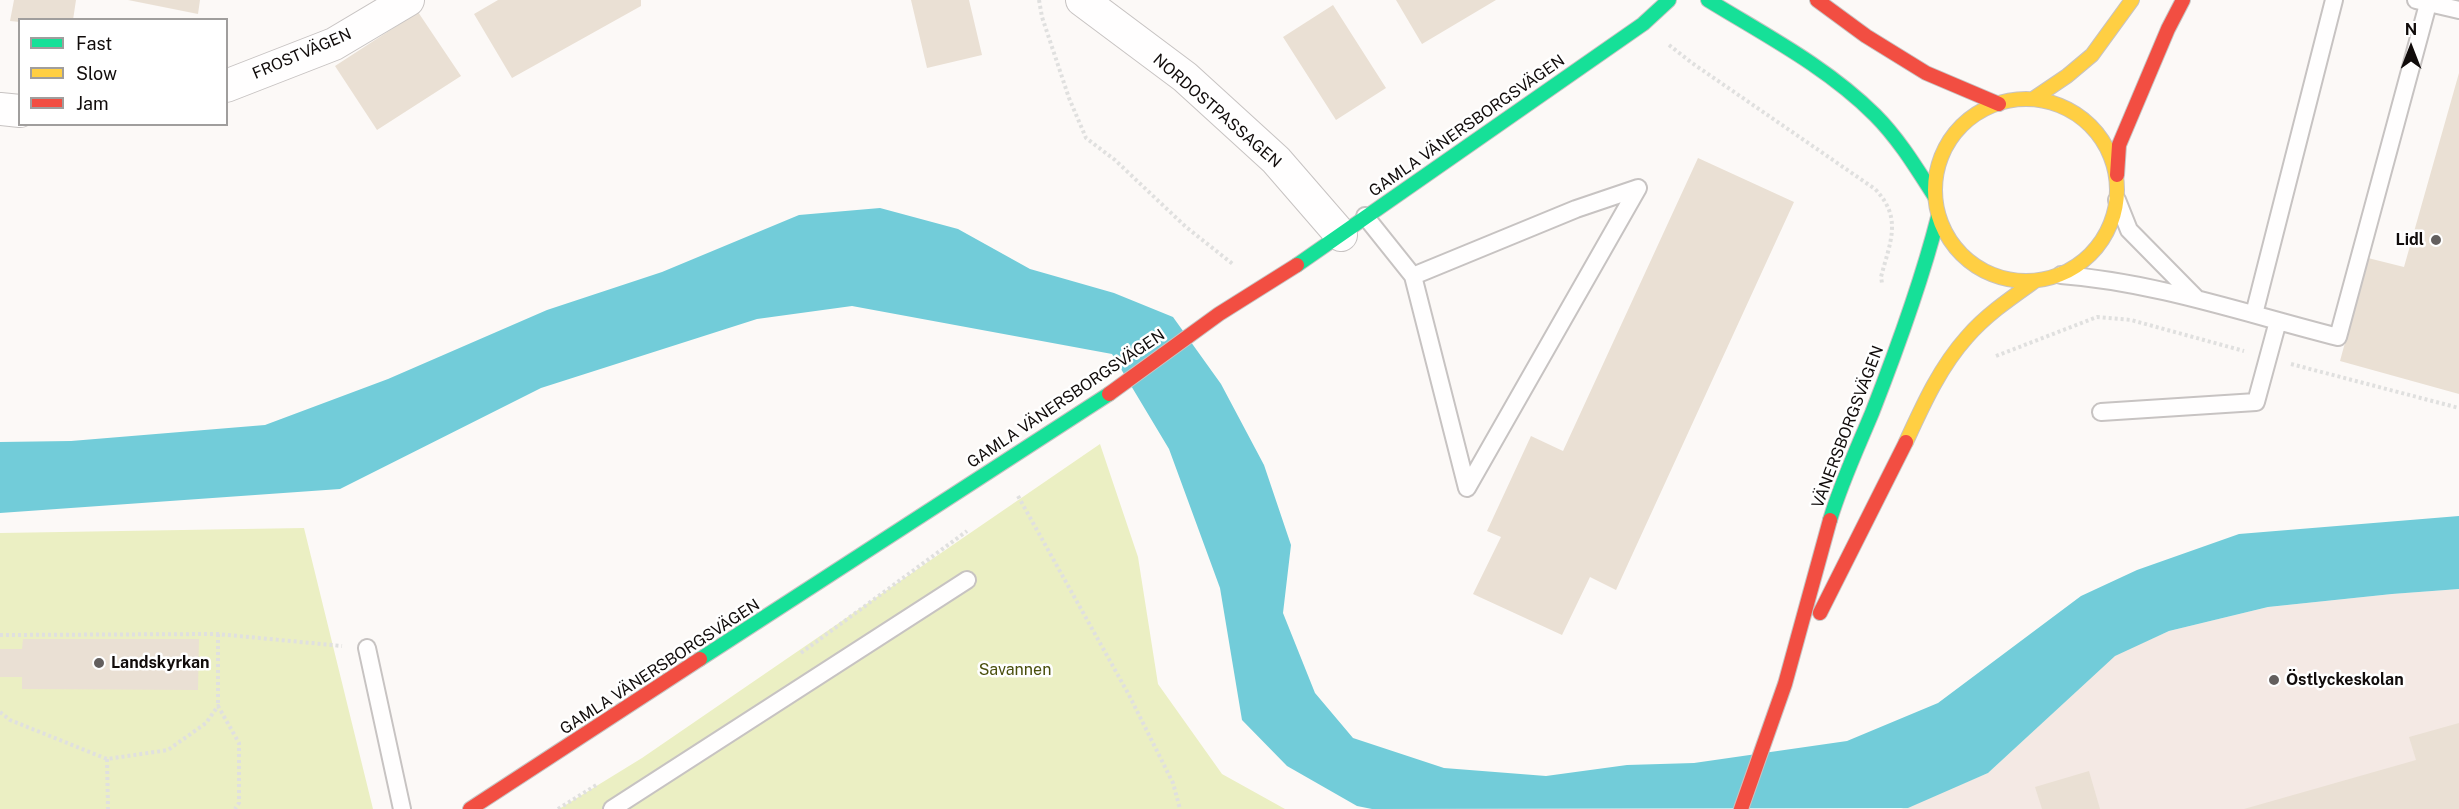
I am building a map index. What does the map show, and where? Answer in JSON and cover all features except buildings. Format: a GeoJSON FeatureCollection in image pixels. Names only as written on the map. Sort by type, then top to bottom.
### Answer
{"type":"FeatureCollection","features":[{"type":"Feature","properties":{"kind":"main road","name":"GAMLA VÄNERSBORGSVÄGEN"},"geometry":{"type":"LineString","coordinates":[[470,809],[1103,398],[1219,314],[1263,288],[1341,235],[1642,24],[1668,0]]}},
{"type":"Feature","properties":{"kind":"main road"},"geometry":{"type":"LineString","coordinates":[[1708,0],[1836,81],[1875,114],[1906,151],[1935,197]]}},
{"type":"Feature","properties":{"kind":"main road"},"geometry":{"type":"LineString","coordinates":[[1817,0],[1866,36],[1926,73],[1999,104]]}},
{"type":"Feature","properties":{"kind":"main road"},"geometry":{"type":"LineString","coordinates":[[2033,99],[2067,76],[2092,55],[2132,0]]}},
{"type":"Feature","properties":{"kind":"main road"},"geometry":{"type":"LineString","coordinates":[[2116,180],[2112,160],[2103,141],[2073,112],[2033,99],[1999,104],[1977,114],[1958,129],[1944,149],[1936,172],[1935,197],[1938,217],[1952,245],[1975,267],[2004,279],[2035,281],[2061,275],[2082,262],[2099,245],[2111,224],[2117,200],[2119,145],[2168,29],[2183,0]]}},
{"type":"Feature","properties":{"kind":"main road","name":"VÄNERSBORGSVÄGEN"},"geometry":{"type":"LineString","coordinates":[[1741,809],[1785,684],[1838,492],[1872,412],[1910,311],[1938,217]]}},
{"type":"Feature","properties":{"kind":"main road","name":"VÄNERSBORGSVÄGEN"},"geometry":{"type":"LineString","coordinates":[[1785,684],[1851,548],[1880,498],[1911,427],[1934,382],[1960,344],[2004,303],[2035,281]]}},
{"type":"Feature","properties":{"kind":"street","name":"FROSTVÄGEN"},"geometry":{"type":"LineString","coordinates":[[228,85],[334,44],[408,0]]}},
{"type":"Feature","properties":{"kind":"street","name":"NORDOSTPASSAGEN"},"geometry":{"type":"LineString","coordinates":[[1082,0],[1185,77],[1276,160],[1341,235]]}},
{"type":"Feature","properties":{"kind":"street"},"geometry":{"type":"LineString","coordinates":[[0,109],[18,111]]}},
{"type":"Feature","properties":{"kind":"lane"},"geometry":{"type":"LineString","coordinates":[[2254,314],[2334,0]]}},
{"type":"Feature","properties":{"kind":"lane"},"geometry":{"type":"LineString","coordinates":[[2061,275],[2083,277],[2197,299],[2338,337],[2422,2],[2459,10]]}},
{"type":"Feature","properties":{"kind":"lane"},"geometry":{"type":"LineString","coordinates":[[1365,216],[1413,276],[1467,488],[1638,188],[1576,209],[1413,276]]}},
{"type":"Feature","properties":{"kind":"lane"},"geometry":{"type":"LineString","coordinates":[[2117,200],[2129,230],[2197,299]]}},
{"type":"Feature","properties":{"kind":"lane"},"geometry":{"type":"LineString","coordinates":[[2101,412],[2256,402],[2278,321]]}},
{"type":"Feature","properties":{"kind":"lane"},"geometry":{"type":"LineString","coordinates":[[612,809],[966,580]]}},
{"type":"Feature","properties":{"kind":"lane"},"geometry":{"type":"LineString","coordinates":[[366,648],[402,809]]}},
{"type":"Feature","properties":{"kind":"path"},"geometry":{"type":"LineString","coordinates":[[1039,0],[1042,17],[1069,98],[1086,138],[1114,160],[1186,226],[1263,288]]}},
{"type":"Feature","properties":{"kind":"path"},"geometry":{"type":"LineString","coordinates":[[1008,503],[1027,488]]}},
{"type":"Feature","properties":{"kind":"path"},"geometry":{"type":"LineString","coordinates":[[1018,496],[1129,695],[1173,783],[1180,809]]}},
{"type":"Feature","properties":{"kind":"path"},"geometry":{"type":"LineString","coordinates":[[798,655],[970,529]]}},
{"type":"Feature","properties":{"kind":"path"},"geometry":{"type":"LineString","coordinates":[[218,634],[218,705],[239,743],[239,803],[235,809]]}},
{"type":"Feature","properties":{"kind":"path"},"geometry":{"type":"LineString","coordinates":[[0,635],[218,634],[366,648]]}},
{"type":"Feature","properties":{"kind":"path"},"geometry":{"type":"LineString","coordinates":[[0,711],[10,720],[107,759],[168,750],[206,723],[218,705]]}},
{"type":"Feature","properties":{"kind":"path"},"geometry":{"type":"LineString","coordinates":[[107,759],[108,809]]}},
{"type":"Feature","properties":{"kind":"path"},"geometry":{"type":"LineString","coordinates":[[558,809],[603,780]]}},
{"type":"Feature","properties":{"kind":"shaded area","name":"Östlyckeskolan"},"geometry":{"type":"Polygon","coordinates":[[[2459,589],[2459,809],[1901,809],[1988,773],[2115,655],[2169,631],[2268,607],[2459,589]]]}},
{"type":"Feature","properties":{"kind":"green space","name":"Savannen"},"geometry":{"type":"Polygon","coordinates":[[[1100,444],[1138,557],[1158,684],[1222,774],[1285,809],[559,809],[642,758],[1100,444]]]}},
{"type":"Feature","properties":{"kind":"green space"},"geometry":{"type":"Polygon","coordinates":[[[304,528],[373,809],[0,809],[0,533],[304,528]]]}},
{"type":"Feature","properties":{"kind":"water"},"geometry":{"type":"Polygon","coordinates":[[[880,208],[958,229],[1030,269],[1114,293],[1173,317],[1221,384],[1264,465],[1291,545],[1283,613],[1315,693],[1353,738],[1444,768],[1546,776],[1627,765],[1694,763],[1847,741],[1938,703],[2081,596],[2137,570],[2239,534],[2459,516],[2459,589],[2268,607],[2169,631],[2115,656],[1988,773],[1908,808],[1372,809],[1357,806],[1287,766],[1242,720],[1220,588],[1169,449],[1112,354],[852,306],[757,319],[541,388],[340,489],[0,513],[0,442],[71,441],[265,425],[388,379],[547,310],[662,272],[799,215],[880,208]]]}},
{"type":"Feature","properties":{"kind":"traffic: fast"},"geometry":{"type":"LineString","coordinates":[[1297,265],[1643,24],[1669,0]]}},
{"type":"Feature","properties":{"kind":"traffic: fast"},"geometry":{"type":"LineString","coordinates":[[1708,0],[1795,53],[1856,98],[1892,134],[1935,197]]}},
{"type":"Feature","properties":{"kind":"traffic: fast"},"geometry":{"type":"LineString","coordinates":[[1830,520],[1899,341],[1938,217]]}},
{"type":"Feature","properties":{"kind":"traffic: fast"},"geometry":{"type":"LineString","coordinates":[[700,659],[1109,394]]}},
{"type":"Feature","properties":{"kind":"traffic: slow"},"geometry":{"type":"LineString","coordinates":[[2033,99],[2067,76],[2092,55],[2132,0]]}},
{"type":"Feature","properties":{"kind":"traffic: slow"},"geometry":{"type":"LineString","coordinates":[[2026,99],[2061,106],[2090,126],[2110,155],[2117,190],[2110,225],[2090,254],[2061,274],[2026,281],[1991,274],[1962,254],[1942,225],[1935,190],[1942,155],[1962,126],[1991,106],[2026,99]]}},
{"type":"Feature","properties":{"kind":"traffic: slow"},"geometry":{"type":"LineString","coordinates":[[1906,442],[1933,387],[1957,349],[1991,314],[2035,281]]}},
{"type":"Feature","properties":{"kind":"traffic: jam"},"geometry":{"type":"LineString","coordinates":[[1817,0],[1866,36],[1926,73],[1999,104]]}},
{"type":"Feature","properties":{"kind":"traffic: jam"},"geometry":{"type":"LineString","coordinates":[[2117,175],[2119,145],[2168,29],[2183,0]]}},
{"type":"Feature","properties":{"kind":"traffic: jam"},"geometry":{"type":"LineString","coordinates":[[1109,394],[1219,314],[1297,265]]}},
{"type":"Feature","properties":{"kind":"traffic: jam"},"geometry":{"type":"LineString","coordinates":[[1820,613],[1906,442]]}},
{"type":"Feature","properties":{"kind":"traffic: jam"},"geometry":{"type":"LineString","coordinates":[[1741,809],[1785,684],[1830,520]]}},
{"type":"Feature","properties":{"kind":"traffic: jam"},"geometry":{"type":"LineString","coordinates":[[470,809],[700,659]]}},
{"type":"Feature","properties":{"kind":"place","name":"Lidl"},"geometry":{"type":"Point","coordinates":[2436,240]}},
{"type":"Feature","properties":{"kind":"place","name":"Landskyrkan"},"geometry":{"type":"Point","coordinates":[99,663]}},
{"type":"Feature","properties":{"kind":"place","name":"Östlyckeskolan"},"geometry":{"type":"Point","coordinates":[2274,680]}}]}
